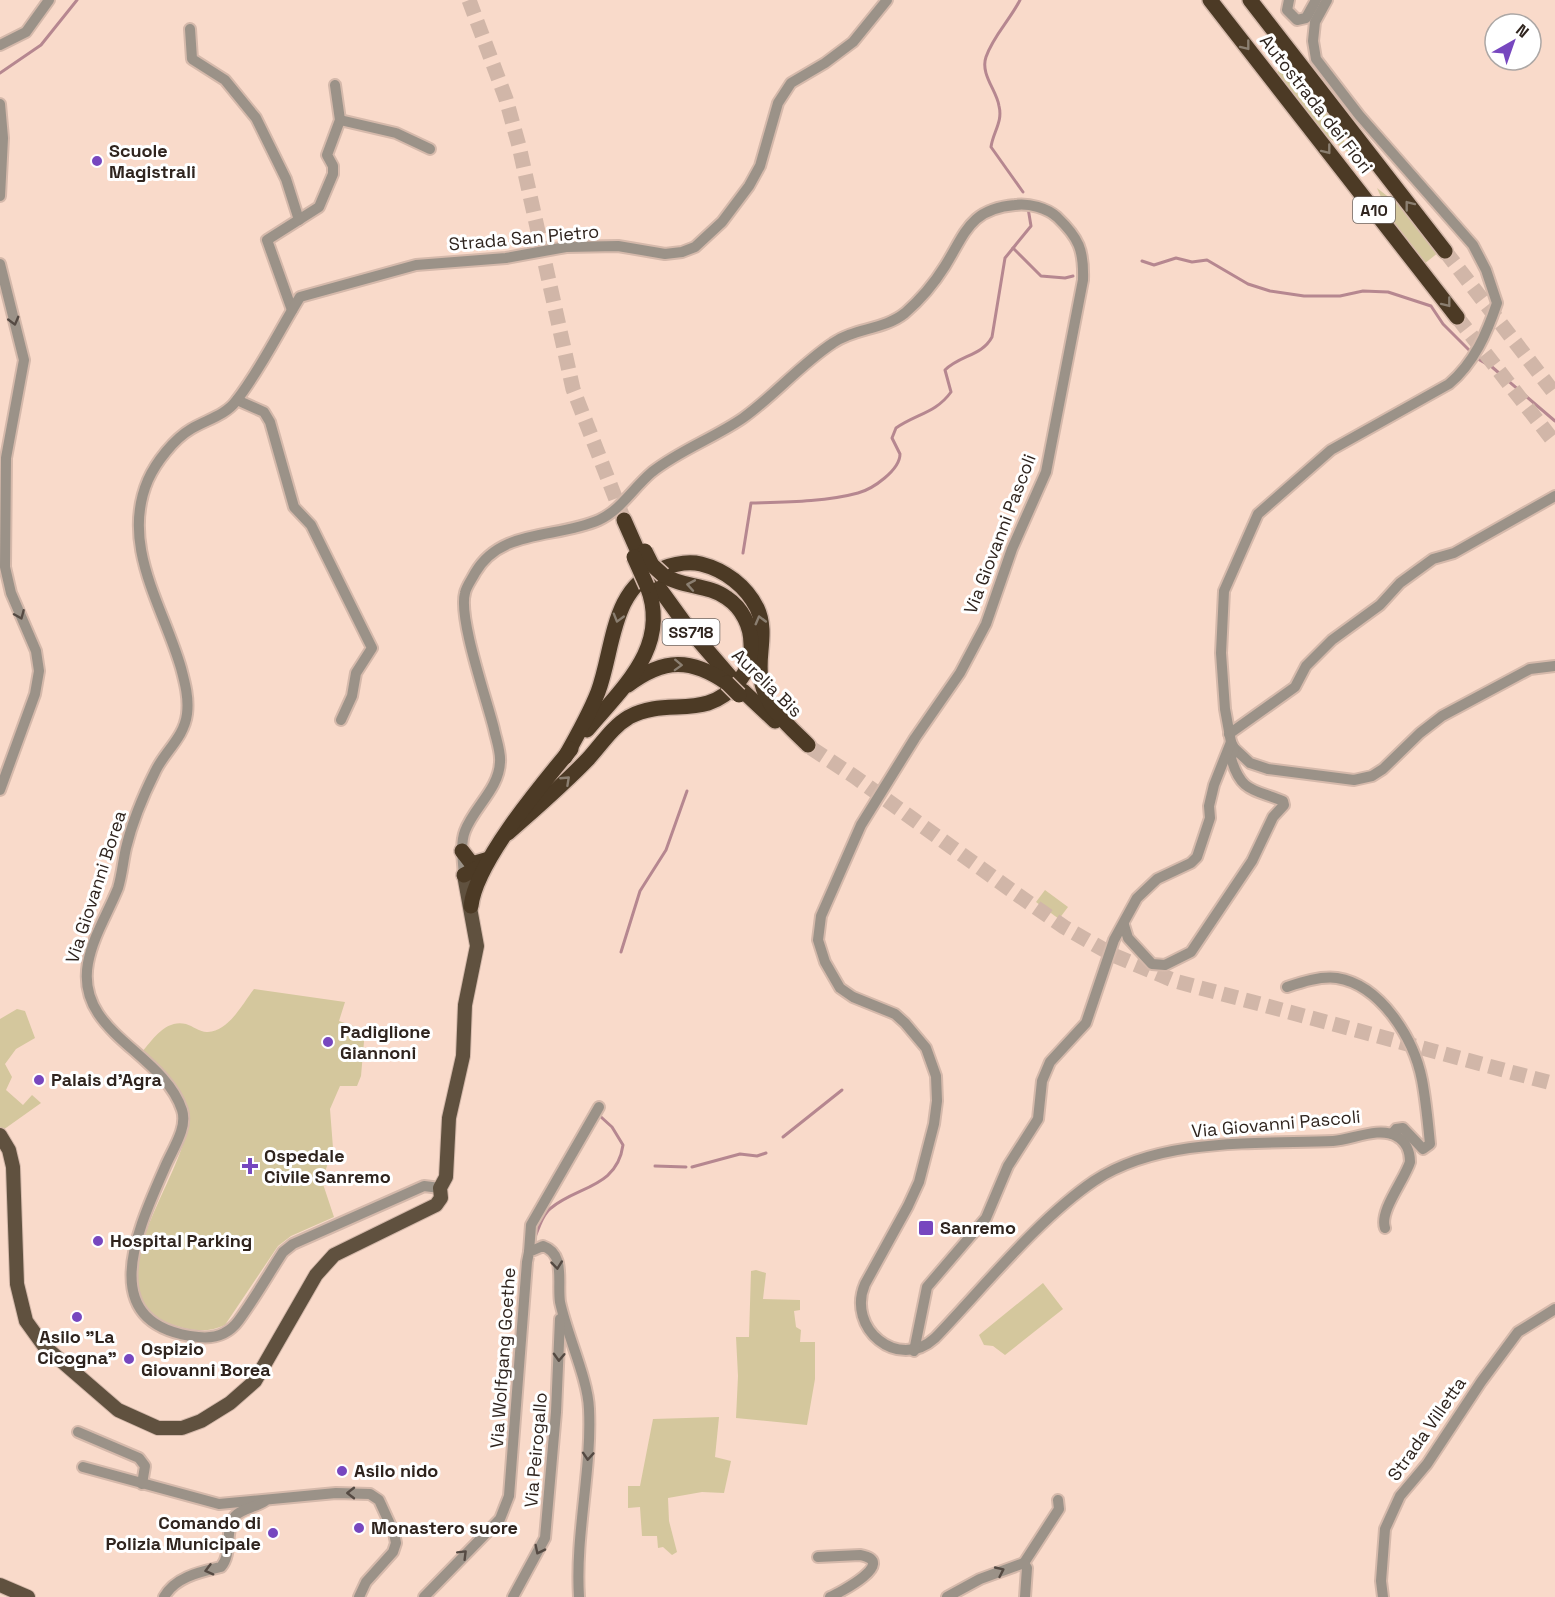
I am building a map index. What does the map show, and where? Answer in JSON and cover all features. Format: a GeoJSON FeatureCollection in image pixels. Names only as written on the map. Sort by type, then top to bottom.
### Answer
{"type":"FeatureCollection","features":[{"type":"Feature","properties":{"kind":"highway","name":"Autostrada dei Fiori"},"geometry":{"type":"LineString","coordinates":[[1210,0],[1457,317]]}},
{"type":"Feature","properties":{"kind":"highway","name":"Autostrada dei Fiori"},"geometry":{"type":"LineString","coordinates":[[1250,0],[1445,251]]}},
{"type":"Feature","properties":{"kind":"highway","name":"Aurelia Bis"},"geometry":{"type":"LineString","coordinates":[[565,757],[598,692],[620,612],[629,593],[647,575],[688,563],[724,573],[741,586],[750,597],[761,621],[764,647],[761,683],[765,694],[781,717],[809,747],[729,681],[655,581],[639,554],[626,526]]}},
{"type":"Feature","properties":{"kind":"highway"},"geometry":{"type":"LineString","coordinates":[[471,906],[485,864],[508,833],[565,757],[641,661],[650,645],[655,620],[655,581],[676,582],[712,590],[728,598],[740,610],[748,627],[752,646],[743,676],[725,696],[705,706],[654,709],[630,717],[615,727],[571,776],[508,833]]}},
{"type":"Feature","properties":{"kind":"highway"},"geometry":{"type":"LineString","coordinates":[[597,717],[627,686],[660,666],[690,665],[729,681]]}},
{"type":"Feature","properties":{"kind":"highway"},"geometry":{"type":"LineString","coordinates":[[462,851],[472,864],[485,864]]}},
{"type":"Feature","properties":{"kind":"highway"},"geometry":{"type":"LineString","coordinates":[[464,875],[485,864]]}},
{"type":"Feature","properties":{"kind":"main road","name":"Via Giovanni Pascoli"},"geometry":{"type":"LineString","coordinates":[[440,1188],[446,1177],[449,1118],[463,1056],[465,1005],[477,946],[464,875]]}},
{"type":"Feature","properties":{"kind":"main road"},"geometry":{"type":"LineString","coordinates":[[0,1135],[12,1157],[19,1300],[26,1322],[44,1346],[118,1410],[158,1428],[182,1428],[201,1421],[230,1403],[255,1381],[316,1275],[334,1255],[436,1205],[441,1198],[440,1188]]}},
{"type":"Feature","properties":{"kind":"main road"},"geometry":{"type":"LineString","coordinates":[[0,1585],[28,1597]]}},
{"type":"Feature","properties":{"kind":"street"},"geometry":{"type":"LineString","coordinates":[[0,45],[26,32],[49,0]]}},
{"type":"Feature","properties":{"kind":"street","name":"Strada San Pietro"},"geometry":{"type":"LineString","coordinates":[[163,617],[138,547],[139,517],[148,480],[169,448],[188,430],[223,412],[237,399],[300,297],[416,265],[506,258],[566,248],[618,246],[665,254],[682,252],[695,247],[722,222],[749,186],[760,166],[778,103],[791,83],[854,42],[887,0]]}},
{"type":"Feature","properties":{"kind":"street"},"geometry":{"type":"LineString","coordinates":[[1289,0],[1287,10],[1297,20],[1306,18],[1316,0]]}},
{"type":"Feature","properties":{"kind":"street"},"geometry":{"type":"LineString","coordinates":[[1124,925],[1128,938],[1140,955],[1152,964],[1166,965],[1180,960],[1191,952],[1252,861],[1266,828],[1284,805],[1283,801],[1257,794],[1241,782],[1231,758],[1232,741],[1221,652],[1224,591],[1258,514],[1331,450],[1449,384],[1459,376],[1472,360],[1497,305],[1486,270],[1473,245],[1359,115],[1316,59],[1313,41],[1315,22],[1327,0]]}},
{"type":"Feature","properties":{"kind":"street"},"geometry":{"type":"LineString","coordinates":[[190,29],[192,59],[225,80],[256,118],[286,179],[299,220]]}},
{"type":"Feature","properties":{"kind":"street"},"geometry":{"type":"LineString","coordinates":[[292,310],[267,240],[319,207],[326,194],[333,174],[333,166],[327,155],[339,120],[334,85]]}},
{"type":"Feature","properties":{"kind":"street"},"geometry":{"type":"LineString","coordinates":[[0,104],[3,138],[0,196]]}},
{"type":"Feature","properties":{"kind":"street"},"geometry":{"type":"LineString","coordinates":[[339,120],[396,133],[430,149]]}},
{"type":"Feature","properties":{"kind":"street","name":"Via Giovanni Pascoli"},"geometry":{"type":"LineString","coordinates":[[464,875],[462,851],[465,831],[495,784],[500,762],[484,688],[467,632],[464,605],[465,593],[484,558],[500,546],[521,538],[596,522],[614,512],[650,474],[744,417],[836,340],[873,330],[904,314],[945,267],[957,241],[973,220],[995,206],[1024,204],[1051,211],[1071,231],[1084,256],[1083,280],[1046,472],[1012,549],[976,646],[861,825],[821,916],[818,940],[825,962],[840,988],[853,997],[895,1014],[905,1023],[926,1048],[936,1076],[937,1101],[934,1124],[919,1182],[859,1296],[859,1308],[870,1333],[895,1348],[915,1351],[935,1338],[1061,1206],[1095,1180],[1164,1153],[1240,1142],[1336,1141],[1374,1134],[1392,1134],[1396,1129],[1403,1128],[1423,1149],[1430,1144],[1422,1078],[1399,1024],[1376,1000],[1351,982],[1325,978],[1287,987]]}},
{"type":"Feature","properties":{"kind":"street"},"geometry":{"type":"LineString","coordinates":[[0,264],[24,360],[6,458],[5,567],[11,593],[36,651],[39,671],[35,694],[0,790]]}},
{"type":"Feature","properties":{"kind":"street"},"geometry":{"type":"LineString","coordinates":[[237,399],[264,412],[270,422],[294,507],[311,525],[372,648],[356,673],[352,696],[341,720]]}},
{"type":"Feature","properties":{"kind":"street"},"geometry":{"type":"LineString","coordinates":[[915,1351],[927,1287],[986,1218],[1008,1166],[1038,1119],[1042,1081],[1050,1062],[1086,1023],[1114,940],[1137,898],[1148,885],[1191,863],[1197,857],[1210,818],[1209,807],[1214,785],[1232,741],[1295,687],[1306,666],[1332,640],[1380,605],[1400,583],[1433,559],[1454,553],[1555,496]]}},
{"type":"Feature","properties":{"kind":"street","name":"Via Giovanni Borea"},"geometry":{"type":"LineString","coordinates":[[163,617],[187,688],[184,726],[156,769],[148,788],[126,846],[119,885],[90,952],[86,975],[87,989],[98,1015],[110,1030],[159,1075],[170,1089],[183,1114],[182,1129],[135,1246],[131,1270],[133,1299],[151,1319],[176,1332],[202,1337],[225,1334],[237,1323],[283,1252],[293,1244],[424,1186],[440,1188]]}},
{"type":"Feature","properties":{"kind":"street"},"geometry":{"type":"LineString","coordinates":[[1232,741],[1250,763],[1268,769],[1354,780],[1372,776],[1399,756],[1420,733],[1442,716],[1530,669],[1555,666]]}},
{"type":"Feature","properties":{"kind":"street"},"geometry":{"type":"LineString","coordinates":[[529,1252],[531,1225],[599,1107]]}},
{"type":"Feature","properties":{"kind":"street"},"geometry":{"type":"LineString","coordinates":[[1385,1228],[1383,1222],[1396,1187],[1410,1162],[1406,1144],[1392,1134]]}},
{"type":"Feature","properties":{"kind":"street","name":"Via Wolfgang Goethe"},"geometry":{"type":"LineString","coordinates":[[424,1597],[500,1519],[509,1496],[529,1252],[543,1246],[555,1253],[566,1329],[589,1408],[579,1597]]}},
{"type":"Feature","properties":{"kind":"street","name":"Via Peirogallo"},"geometry":{"type":"LineString","coordinates":[[513,1597],[545,1538],[560,1357],[560,1298]]}},
{"type":"Feature","properties":{"kind":"street","name":"Strada Villetta"},"geometry":{"type":"LineString","coordinates":[[1383,1597],[1381,1581],[1385,1529],[1400,1496],[1427,1464],[1481,1382],[1518,1332],[1555,1309]]}},
{"type":"Feature","properties":{"kind":"street"},"geometry":{"type":"LineString","coordinates":[[78,1432],[140,1458],[145,1466],[142,1484]]}},
{"type":"Feature","properties":{"kind":"street"},"geometry":{"type":"LineString","coordinates":[[83,1467],[219,1504],[356,1493],[370,1494],[379,1500],[394,1533],[396,1543],[393,1552],[366,1582],[359,1597]]}},
{"type":"Feature","properties":{"kind":"street"},"geometry":{"type":"LineString","coordinates":[[948,1597],[980,1580],[1024,1563],[1059,1509],[1058,1500]]}},
{"type":"Feature","properties":{"kind":"street"},"geometry":{"type":"LineString","coordinates":[[164,1597],[171,1585],[188,1576],[221,1567],[226,1559],[233,1519],[237,1514],[256,1508],[265,1501]]}},
{"type":"Feature","properties":{"kind":"street"},"geometry":{"type":"LineString","coordinates":[[818,1557],[860,1555],[867,1556],[871,1562],[871,1568],[864,1579],[830,1597]]}},
{"type":"Feature","properties":{"kind":"street"},"geometry":{"type":"LineString","coordinates":[[1024,1563],[1026,1568],[1025,1597]]}},
{"type":"Feature","properties":{"kind":"shaded area"},"geometry":{"type":"Polygon","coordinates":[[[1282,50],[1334,118],[1351,155],[1319,130],[1277,75],[1282,50]]]}},
{"type":"Feature","properties":{"kind":"shaded area"},"geometry":{"type":"Polygon","coordinates":[[[1377,188],[1405,210],[1439,252],[1424,264],[1392,222],[1377,188]]]}},
{"type":"Feature","properties":{"kind":"shaded area"},"geometry":{"type":"Polygon","coordinates":[[[1045,890],[1068,907],[1059,919],[1036,902],[1045,890]]]}},
{"type":"Feature","properties":{"kind":"shaded area","name":"Ospedale Civile Sanremo"},"geometry":{"type":"Polygon","coordinates":[[[254,989],[345,1002],[339,1021],[365,1030],[361,1076],[357,1086],[340,1086],[330,1109],[333,1148],[322,1181],[334,1217],[291,1236],[278,1246],[225,1325],[204,1330],[182,1328],[168,1323],[145,1306],[136,1284],[139,1256],[148,1226],[185,1136],[188,1113],[186,1104],[176,1087],[142,1052],[155,1036],[172,1024],[186,1024],[205,1032],[222,1027],[235,1015],[254,989]]]}},
{"type":"Feature","properties":{"kind":"shaded area"},"geometry":{"type":"Polygon","coordinates":[[[17,1009],[25,1011],[35,1038],[16,1049],[5,1064],[12,1077],[6,1090],[23,1105],[32,1095],[41,1103],[3,1130],[0,1128],[0,1019],[17,1009]]]}},
{"type":"Feature","properties":{"kind":"shaded area"},"geometry":{"type":"Polygon","coordinates":[[[751,1271],[766,1273],[763,1299],[800,1300],[800,1310],[794,1311],[796,1327],[801,1330],[800,1342],[815,1342],[815,1379],[807,1425],[736,1418],[738,1376],[736,1337],[749,1337],[751,1271]]]}},
{"type":"Feature","properties":{"kind":"shaded area"},"geometry":{"type":"Polygon","coordinates":[[[1043,1283],[1063,1309],[1005,1355],[993,1346],[984,1345],[979,1335],[1043,1283]]]}},
{"type":"Feature","properties":{"kind":"shaded area"},"geometry":{"type":"Polygon","coordinates":[[[719,1417],[715,1457],[731,1461],[724,1493],[702,1492],[668,1498],[669,1521],[677,1552],[672,1555],[663,1547],[658,1548],[657,1536],[642,1536],[640,1507],[628,1508],[628,1486],[640,1486],[653,1419],[719,1417]]]}},
{"type":"Feature","properties":{"kind":"waterway"},"geometry":{"type":"LineString","coordinates":[[0,73],[41,45],[77,0]]}},
{"type":"Feature","properties":{"kind":"waterway"},"geometry":{"type":"LineString","coordinates":[[1020,0],[993,42],[986,57],[985,70],[998,100],[1000,112],[991,147],[1023,192]]}},
{"type":"Feature","properties":{"kind":"waterway"},"geometry":{"type":"LineString","coordinates":[[743,553],[751,503],[805,501],[858,493],[885,478],[896,466],[900,454],[892,438],[896,428],[939,405],[951,392],[945,370],[983,348],[992,337],[1005,258],[1031,226],[1028,208]]}},
{"type":"Feature","properties":{"kind":"waterway"},"geometry":{"type":"LineString","coordinates":[[1013,248],[1041,276],[1065,278],[1073,276]]}},
{"type":"Feature","properties":{"kind":"waterway"},"geometry":{"type":"LineString","coordinates":[[1142,261],[1154,265],[1176,258],[1192,262],[1207,260],[1248,284],[1270,291],[1304,296],[1340,296],[1363,291],[1388,292],[1431,306],[1443,324],[1470,351]]}},
{"type":"Feature","properties":{"kind":"waterway"},"geometry":{"type":"LineString","coordinates":[[1478,359],[1492,367],[1555,421]]}},
{"type":"Feature","properties":{"kind":"waterway"},"geometry":{"type":"LineString","coordinates":[[621,952],[640,891],[666,850],[687,791]]}},
{"type":"Feature","properties":{"kind":"waterway"},"geometry":{"type":"LineString","coordinates":[[783,1137],[842,1090]]}},
{"type":"Feature","properties":{"kind":"waterway"},"geometry":{"type":"LineString","coordinates":[[535,1237],[548,1211],[561,1201],[604,1178],[613,1170],[623,1145],[612,1127],[601,1117]]}},
{"type":"Feature","properties":{"kind":"waterway"},"geometry":{"type":"LineString","coordinates":[[692,1167],[740,1154],[757,1156],[766,1153]]}},
{"type":"Feature","properties":{"kind":"waterway"},"geometry":{"type":"LineString","coordinates":[[655,1166],[686,1167]]}},
{"type":"Feature","properties":{"kind":"tunnel"},"geometry":{"type":"LineString","coordinates":[[469,0],[506,99],[519,146],[573,389],[624,520]]}},
{"type":"Feature","properties":{"kind":"tunnel"},"geometry":{"type":"LineString","coordinates":[[1445,251],[1555,394]]}},
{"type":"Feature","properties":{"kind":"tunnel"},"geometry":{"type":"LineString","coordinates":[[1457,317],[1555,443]]}},
{"type":"Feature","properties":{"kind":"tunnel"},"geometry":{"type":"LineString","coordinates":[[811,748],[1064,927],[1113,955],[1175,981],[1555,1084]]}},
{"type":"Feature","properties":{"kind":"place","name":"Scuole Magistrali"},"geometry":{"type":"Point","coordinates":[97,161]}},
{"type":"Feature","properties":{"kind":"place","name":"Padiglione Giannoni"},"geometry":{"type":"Point","coordinates":[328,1042]}},
{"type":"Feature","properties":{"kind":"place","name":"Palais d'Agra"},"geometry":{"type":"Point","coordinates":[39,1080]}},
{"type":"Feature","properties":{"kind":"place","name":"Ospedale Civile Sanremo"},"geometry":{"type":"Point","coordinates":[250,1166]}},
{"type":"Feature","properties":{"kind":"place","name":"Sanremo"},"geometry":{"type":"Point","coordinates":[926,1228]}},
{"type":"Feature","properties":{"kind":"place","name":"Hospital Parking"},"geometry":{"type":"Point","coordinates":[98,1241]}},
{"type":"Feature","properties":{"kind":"place","name":"Asilo \"La Cicogna\""},"geometry":{"type":"Point","coordinates":[77,1317]}},
{"type":"Feature","properties":{"kind":"place","name":"Ospizio Giovanni Borea"},"geometry":{"type":"Point","coordinates":[129,1359]}},
{"type":"Feature","properties":{"kind":"place","name":"Asilo nido"},"geometry":{"type":"Point","coordinates":[342,1471]}},
{"type":"Feature","properties":{"kind":"place","name":"Monastero suore"},"geometry":{"type":"Point","coordinates":[359,1528]}},
{"type":"Feature","properties":{"kind":"place","name":"Comando di Polizia Municipale"},"geometry":{"type":"Point","coordinates":[273,1533]}}]}
